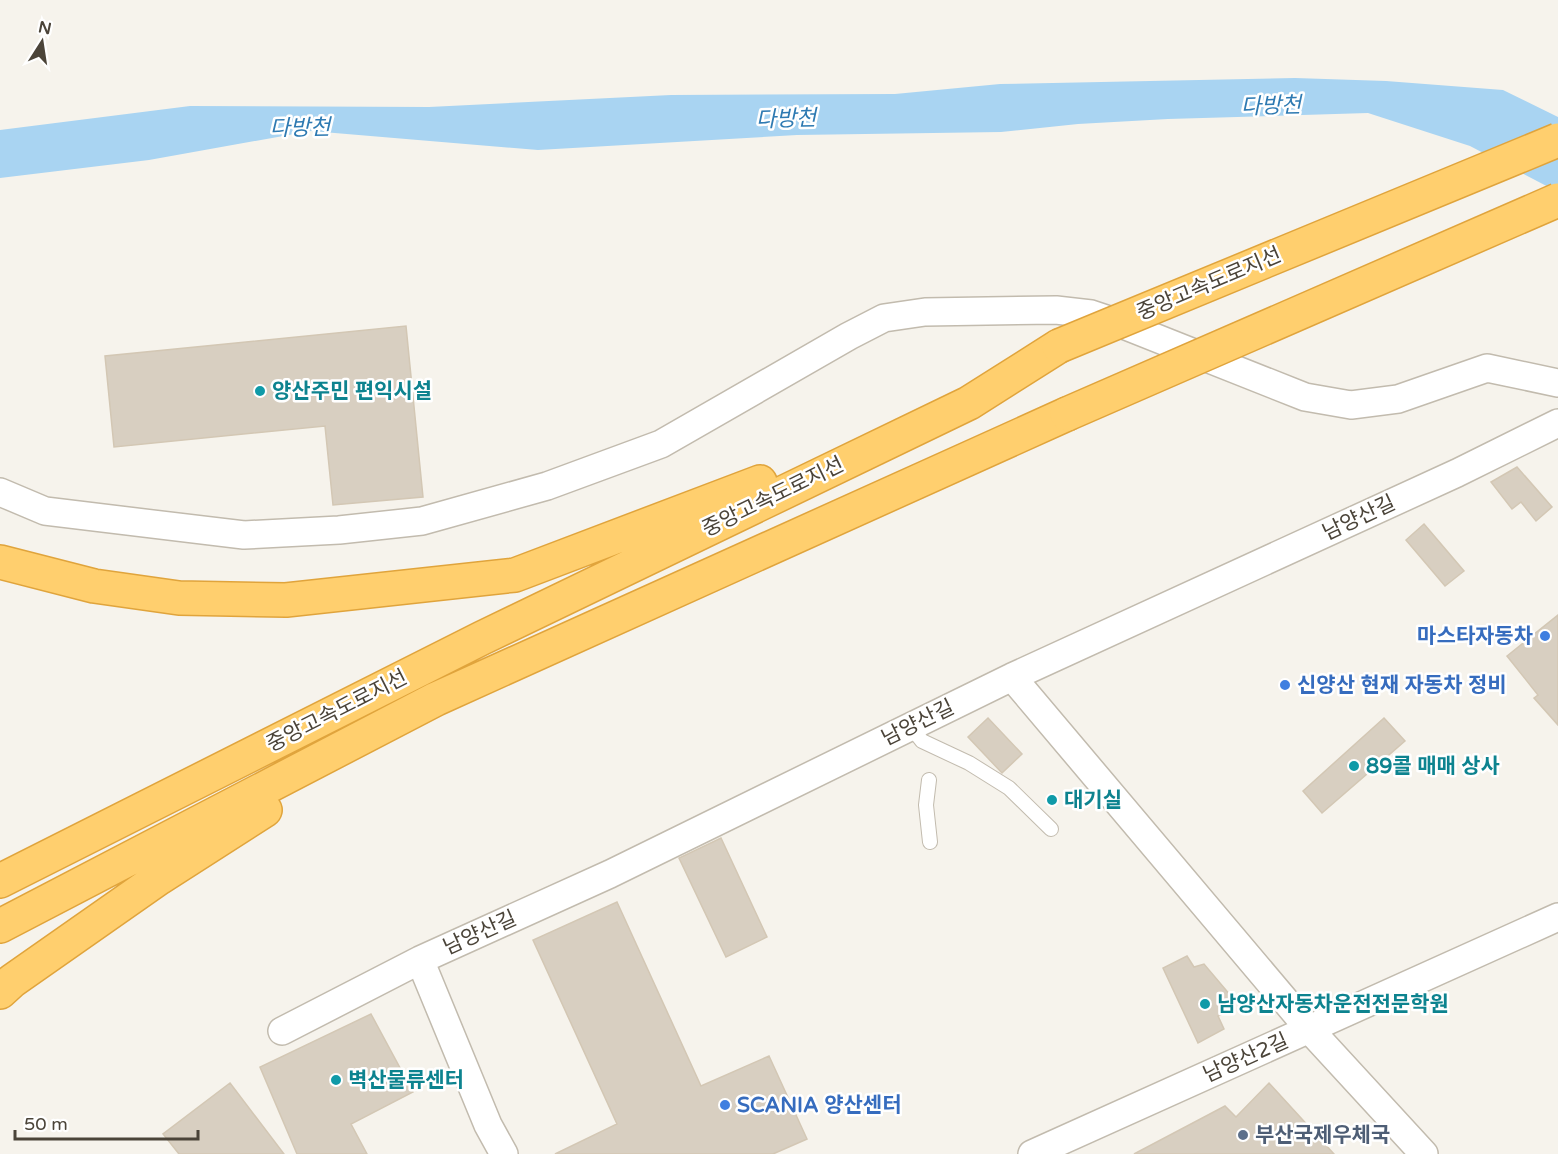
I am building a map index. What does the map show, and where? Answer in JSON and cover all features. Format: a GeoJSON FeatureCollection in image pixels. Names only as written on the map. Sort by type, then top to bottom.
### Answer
{"type":"FeatureCollection","features":[{"type":"Feature","properties":{"kind":"highway","name":"중앙고속도로지선"},"geometry":{"type":"LineString","coordinates":[[0,881],[482,638],[969,403],[1059,346],[1558,140]]}},
{"type":"Feature","properties":{"kind":"highway","name":"중앙고속도로지선"},"geometry":{"type":"LineString","coordinates":[[0,926],[436,699],[1067,414],[1558,201]]}},
{"type":"Feature","properties":{"kind":"highway"},"geometry":{"type":"LineString","coordinates":[[0,562],[94,586],[179,598],[286,600],[515,576],[969,403]]}},
{"type":"Feature","properties":{"kind":"highway"},"geometry":{"type":"LineString","coordinates":[[0,992],[12,981],[159,878],[436,699]]}},
{"type":"Feature","properties":{"kind":"street"},"geometry":{"type":"LineString","coordinates":[[0,492],[45,511],[244,535],[339,530],[422,521],[547,486],[660,444],[884,318],[925,312],[1056,310],[1091,314],[1305,397],[1351,405],[1398,399],[1487,368],[1558,382]]}},
{"type":"Feature","properties":{"kind":"street","name":"남양산길"},"geometry":{"type":"LineString","coordinates":[[282,1031],[420,960],[610,874],[1012,677],[1457,473],[1558,423]]}},
{"type":"Feature","properties":{"kind":"street"},"geometry":{"type":"LineString","coordinates":[[1012,677],[1310,1030],[1424,1154]]}},
{"type":"Feature","properties":{"kind":"street","name":"남양산2길"},"geometry":{"type":"LineString","coordinates":[[1032,1154],[1558,916]]}},
{"type":"Feature","properties":{"kind":"street"},"geometry":{"type":"LineString","coordinates":[[420,960],[488,1125],[504,1154]]}},
{"type":"Feature","properties":{"kind":"lane"},"geometry":{"type":"LineString","coordinates":[[911,727],[922,741],[969,763],[1009,788],[1051,829]]}},
{"type":"Feature","properties":{"kind":"lane"},"geometry":{"type":"LineString","coordinates":[[929,780],[926,805],[930,842]]}},
{"type":"Feature","properties":{"kind":"water","name":"다방천"},"geometry":{"type":"Polygon","coordinates":[[[1295,78],[1386,81],[1503,90],[1558,117],[1558,192],[1470,146],[1368,113],[1168,119],[1078,124],[1001,132],[797,135],[538,150],[311,131],[149,160],[0,178],[0,130],[190,106],[429,107],[671,95],[895,94],[1000,84],[1295,78]]]}},
{"type":"Feature","properties":{"kind":"building","name":"양산주민 편익시설"},"geometry":{"type":"Polygon","coordinates":[[[406,326],[423,497],[333,505],[325,426],[114,447],[105,356],[406,326]]]}},
{"type":"Feature","properties":{"kind":"building"},"geometry":{"type":"Polygon","coordinates":[[[1517,467],[1552,507],[1536,521],[1521,502],[1512,509],[1491,482],[1517,467]]]}},
{"type":"Feature","properties":{"kind":"building"},"geometry":{"type":"Polygon","coordinates":[[[1424,524],[1464,571],[1445,586],[1406,540],[1424,524]]]}},
{"type":"Feature","properties":{"kind":"building","name":"마스타자동차"},"geometry":{"type":"Polygon","coordinates":[[[1558,615],[1558,725],[1534,698],[1538,695],[1507,656],[1558,615]]]}},
{"type":"Feature","properties":{"kind":"building"},"geometry":{"type":"Polygon","coordinates":[[[988,718],[1022,754],[1002,773],[968,737],[988,718]]]}},
{"type":"Feature","properties":{"kind":"building","name":"89콜 매매 상사"},"geometry":{"type":"Polygon","coordinates":[[[1384,718],[1405,741],[1322,813],[1303,791],[1384,718]]]}},
{"type":"Feature","properties":{"kind":"building"},"geometry":{"type":"Polygon","coordinates":[[[721,838],[767,937],[726,957],[679,858],[721,838]]]}},
{"type":"Feature","properties":{"kind":"building"},"geometry":{"type":"Polygon","coordinates":[[[617,902],[701,1086],[769,1056],[807,1139],[773,1154],[555,1154],[617,1124],[533,940],[617,902]]]}},
{"type":"Feature","properties":{"kind":"building","name":"남양산자동차운전전문학원"},"geometry":{"type":"Polygon","coordinates":[[[1187,956],[1194,967],[1204,964],[1231,996],[1229,1011],[1218,1016],[1224,1029],[1198,1043],[1163,968],[1187,956]]]}},
{"type":"Feature","properties":{"kind":"building","name":"벽산물류센터"},"geometry":{"type":"Polygon","coordinates":[[[371,1014],[413,1092],[351,1124],[367,1154],[297,1154],[260,1067],[371,1014]]]}},
{"type":"Feature","properties":{"kind":"building"},"geometry":{"type":"Polygon","coordinates":[[[230,1083],[284,1154],[179,1154],[163,1134],[230,1083]]]}},
{"type":"Feature","properties":{"kind":"building","name":"부산국제우체국"},"geometry":{"type":"Polygon","coordinates":[[[1269,1083],[1334,1154],[1134,1154],[1225,1106],[1236,1117],[1269,1083]]]}},
{"type":"Feature","properties":{"kind":"place","name":"양산주민 편익시설"},"geometry":{"type":"Point","coordinates":[260,391]}},
{"type":"Feature","properties":{"kind":"place","name":"마스타자동차"},"geometry":{"type":"Point","coordinates":[1545,636]}},
{"type":"Feature","properties":{"kind":"place","name":"신양산 현재 자동차 정비"},"geometry":{"type":"Point","coordinates":[1285,685]}},
{"type":"Feature","properties":{"kind":"place","name":"89콜 매매 상사"},"geometry":{"type":"Point","coordinates":[1354,766]}},
{"type":"Feature","properties":{"kind":"place","name":"대기실"},"geometry":{"type":"Point","coordinates":[1052,800]}},
{"type":"Feature","properties":{"kind":"place","name":"남양산자동차운전전문학원"},"geometry":{"type":"Point","coordinates":[1205,1004]}},
{"type":"Feature","properties":{"kind":"place","name":"벽산물류센터"},"geometry":{"type":"Point","coordinates":[336,1080]}},
{"type":"Feature","properties":{"kind":"place","name":"SCANIA 양산센터"},"geometry":{"type":"Point","coordinates":[725,1105]}},
{"type":"Feature","properties":{"kind":"place","name":"부산국제우체국"},"geometry":{"type":"Point","coordinates":[1243,1135]}}]}
